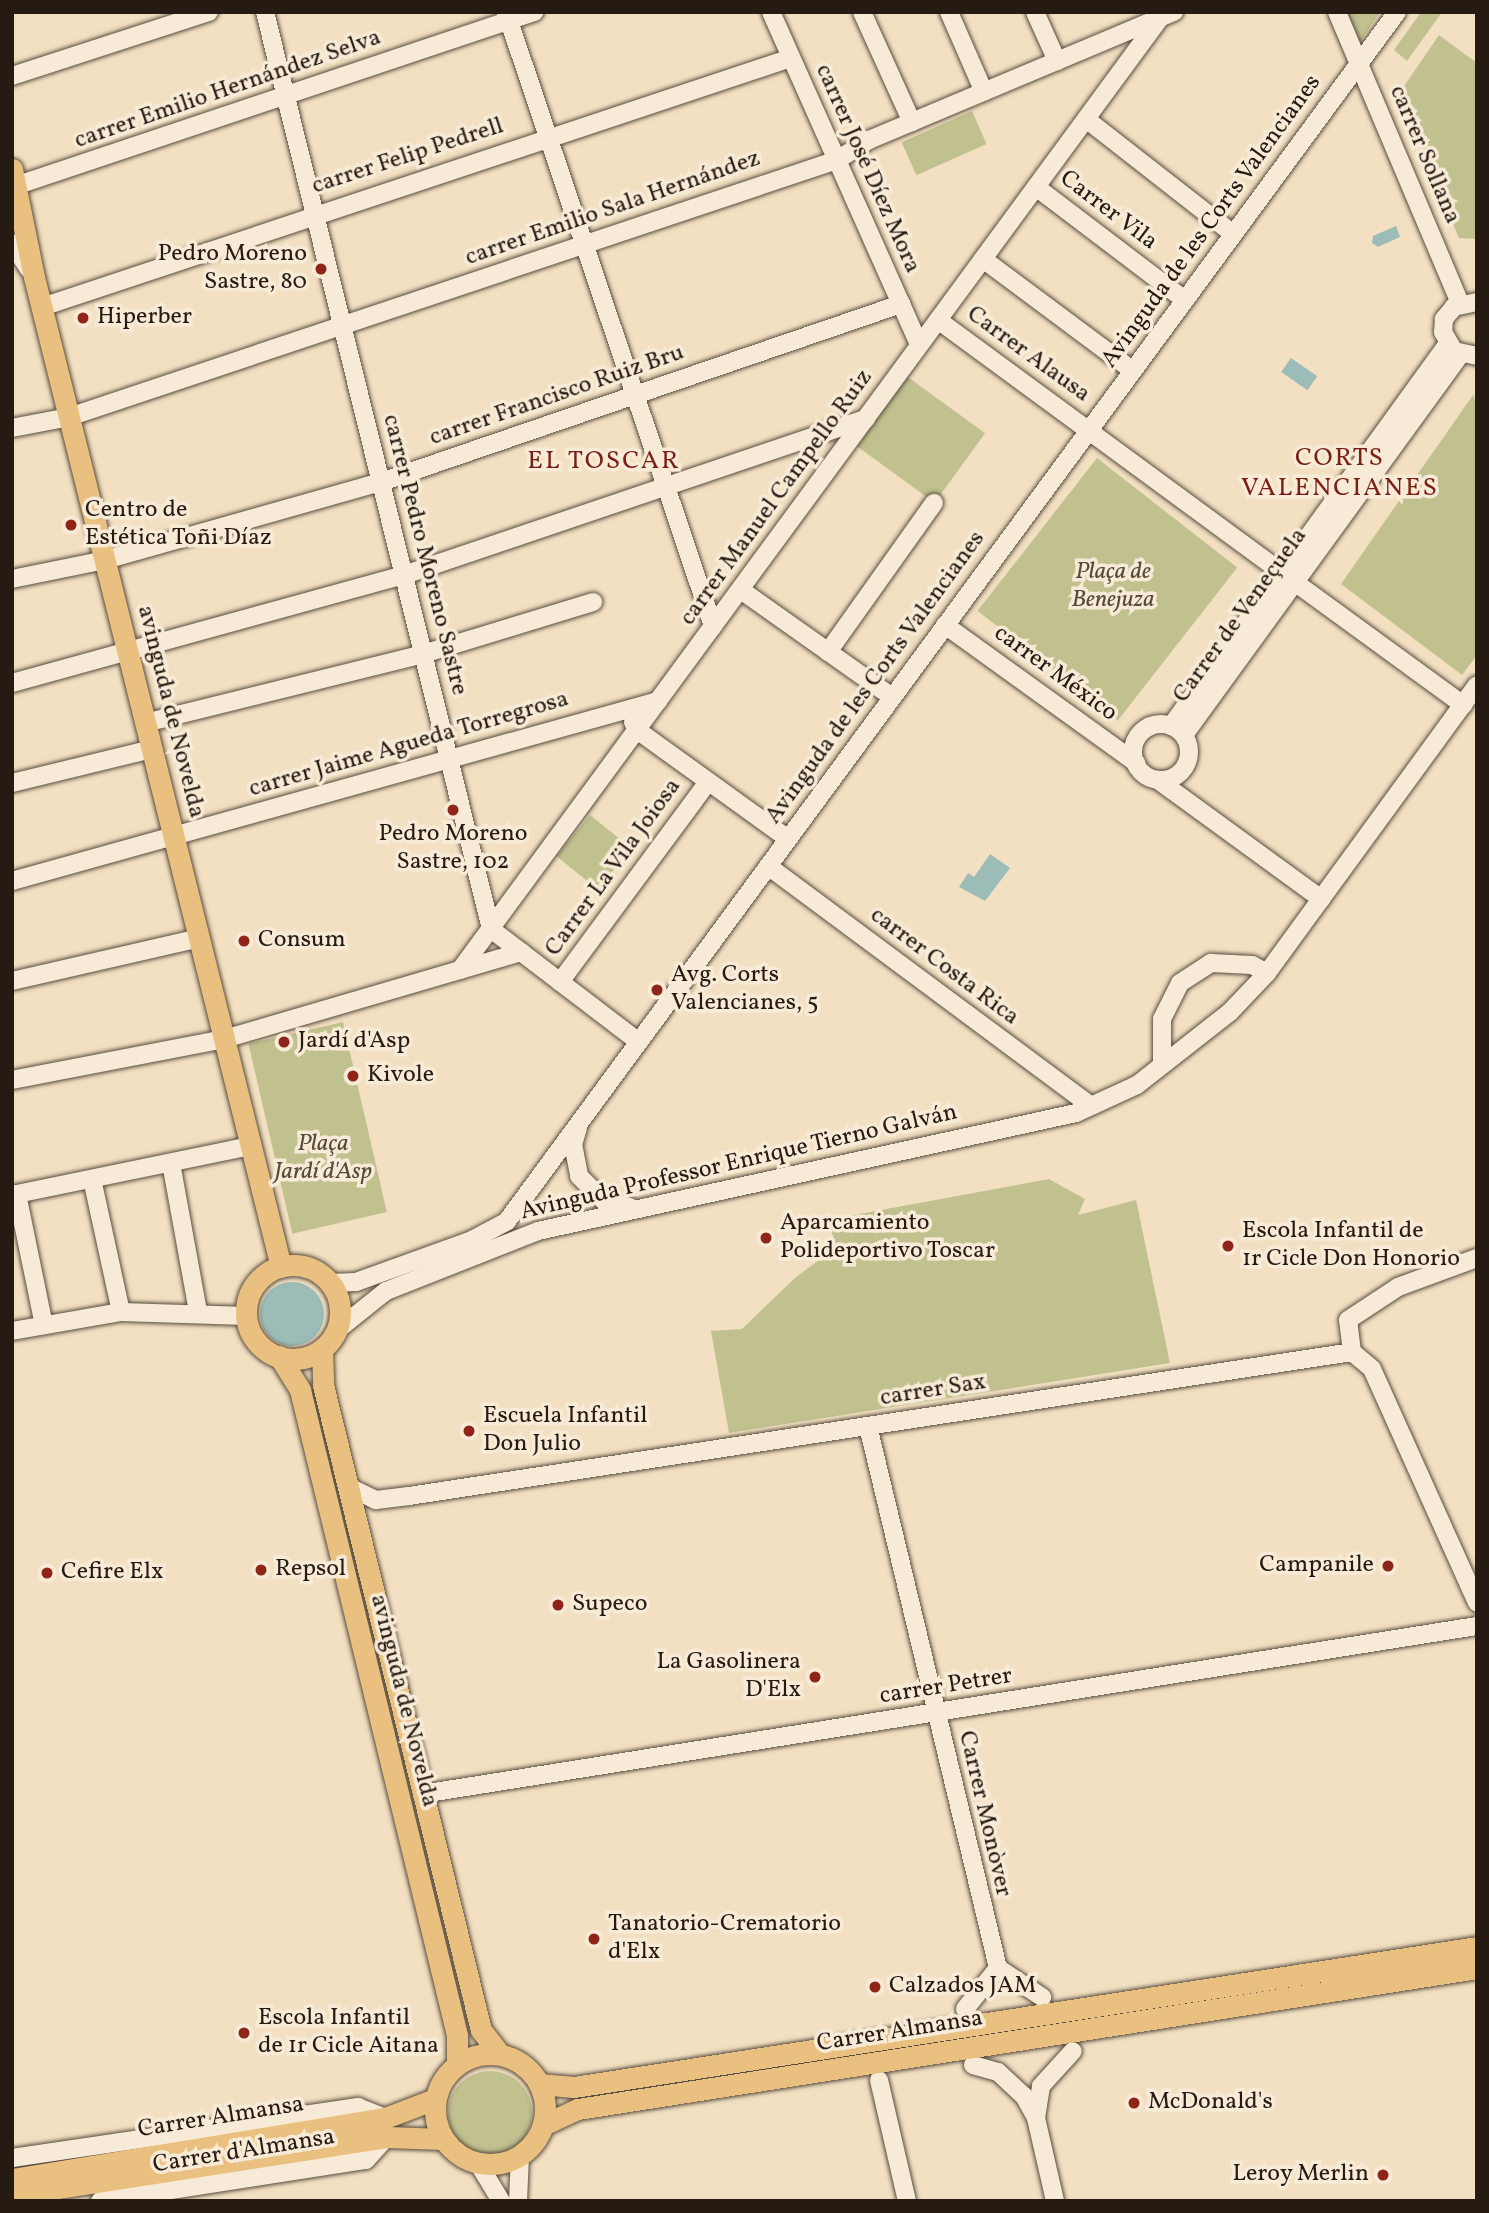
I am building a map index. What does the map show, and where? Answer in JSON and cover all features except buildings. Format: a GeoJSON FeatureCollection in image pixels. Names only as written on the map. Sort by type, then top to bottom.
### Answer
{"type":"FeatureCollection","features":[{"type":"Feature","properties":{"kind":"main road","name":"avinguda de Novelda"},"geometry":{"type":"LineString","coordinates":[[14,181],[34,277],[281,1267]]}},
{"type":"Feature","properties":{"kind":"main road"},"geometry":{"type":"LineString","coordinates":[[281,1267],[308,1268],[330,1283],[340,1306],[336,1331],[322,1349],[297,1359],[279,1356],[257,1341],[247,1316],[249,1297],[258,1281],[281,1267]]}},
{"type":"Feature","properties":{"kind":"main road","name":"avinguda de Novelda"},"geometry":{"type":"LineString","coordinates":[[322,1349],[323,1385],[481,2031],[500,2054]]}},
{"type":"Feature","properties":{"kind":"main road","name":"avinguda de Novelda"},"geometry":{"type":"LineString","coordinates":[[279,1356],[300,1390],[457,2035],[457,2064]]}},
{"type":"Feature","properties":{"kind":"main road","name":"Carrer Almansa"},"geometry":{"type":"LineString","coordinates":[[539,2084],[574,2087],[1477,1947]]}},
{"type":"Feature","properties":{"kind":"main road","name":"Carrer Almansa"},"geometry":{"type":"LineString","coordinates":[[543,2126],[578,2109],[1477,1968]]}},
{"type":"Feature","properties":{"kind":"main road"},"geometry":{"type":"LineString","coordinates":[[478,2054],[500,2054],[525,2067],[539,2084],[545,2105],[543,2126],[520,2156],[501,2163],[478,2163],[458,2155],[443,2139],[434,2116],[435,2099],[445,2075],[457,2064],[478,2054]]}},
{"type":"Feature","properties":{"kind":"main road"},"geometry":{"type":"LineString","coordinates":[[386,2128],[435,2099]]}},
{"type":"Feature","properties":{"kind":"main road","name":"Carrer d'Almansa"},"geometry":{"type":"LineString","coordinates":[[14,2177],[386,2128],[443,2139]]}},
{"type":"Feature","properties":{"kind":"street"},"geometry":{"type":"LineString","coordinates":[[12,76],[209,12]]}},
{"type":"Feature","properties":{"kind":"street","name":"carrer Pedro Moreno Sastre"},"geometry":{"type":"LineString","coordinates":[[265,12],[491,929]]}},
{"type":"Feature","properties":{"kind":"street","name":"carrer Emilio Hernández Selva"},"geometry":{"type":"LineString","coordinates":[[14,181],[286,96],[508,16],[534,12]]}},
{"type":"Feature","properties":{"kind":"street","name":"carrer José Díez Mora"},"geometry":{"type":"LineString","coordinates":[[771,12],[919,345]]}},
{"type":"Feature","properties":{"kind":"street"},"geometry":{"type":"LineString","coordinates":[[862,12],[912,122]]}},
{"type":"Feature","properties":{"kind":"street"},"geometry":{"type":"LineString","coordinates":[[949,12],[984,92]]}},
{"type":"Feature","properties":{"kind":"street"},"geometry":{"type":"LineString","coordinates":[[1035,12],[1057,61]]}},
{"type":"Feature","properties":{"kind":"street","name":"carrer Sollana"},"geometry":{"type":"LineString","coordinates":[[1337,12],[1469,303]]}},
{"type":"Feature","properties":{"kind":"street","name":"Avinguda de les Corts Valencianes"},"geometry":{"type":"LineString","coordinates":[[330,1283],[356,1283],[472,1240],[507,1220],[1397,12]]}},
{"type":"Feature","properties":{"kind":"street","name":"carrer Emilio Sala Hernández"},"geometry":{"type":"LineString","coordinates":[[12,428],[69,417],[837,160],[912,122],[1057,61],[1131,24],[1167,15]]}},
{"type":"Feature","properties":{"kind":"street","name":"carrer Manuel Campello Ruiz"},"geometry":{"type":"LineString","coordinates":[[460,970],[1133,54],[1167,15]]}},
{"type":"Feature","properties":{"kind":"street"},"geometry":{"type":"LineString","coordinates":[[508,16],[713,626]]}},
{"type":"Feature","properties":{"kind":"street"},"geometry":{"type":"LineString","coordinates":[[1131,24],[1133,54]]}},
{"type":"Feature","properties":{"kind":"street","name":"carrer Felip Pedrell"},"geometry":{"type":"LineString","coordinates":[[42,307],[315,214],[791,58]]}},
{"type":"Feature","properties":{"kind":"street"},"geometry":{"type":"LineString","coordinates":[[1086,119],[1233,234]]}},
{"type":"Feature","properties":{"kind":"street","name":"Carrer Vila"},"geometry":{"type":"LineString","coordinates":[[1036,187],[1185,300]]}},
{"type":"Feature","properties":{"kind":"street"},"geometry":{"type":"LineString","coordinates":[[12,243],[34,277]]}},
{"type":"Feature","properties":{"kind":"street"},"geometry":{"type":"LineString","coordinates":[[983,259],[1132,371]]}},
{"type":"Feature","properties":{"kind":"street"},"geometry":{"type":"LineString","coordinates":[[1462,352],[1444,319],[1469,303]]}},
{"type":"Feature","properties":{"kind":"street","name":"carrer Francisco Ruiz Bru"},"geometry":{"type":"LineString","coordinates":[[12,579],[105,560],[381,482],[901,304]]}},
{"type":"Feature","properties":{"kind":"street","name":"Carrer Alausa"},"geometry":{"type":"LineString","coordinates":[[938,320],[1463,705]]}},
{"type":"Feature","properties":{"kind":"street","name":"Carrer de Veneçuela"},"geometry":{"type":"LineString","coordinates":[[1178,731],[1289,578],[1462,352]]}},
{"type":"Feature","properties":{"kind":"street"},"geometry":{"type":"LineString","coordinates":[[12,683],[404,575],[866,419]]}},
{"type":"Feature","properties":{"kind":"street"},"geometry":{"type":"LineString","coordinates":[[828,652],[934,503]]}},
{"type":"Feature","properties":{"kind":"street"},"geometry":{"type":"LineString","coordinates":[[741,590],[892,697]]}},
{"type":"Feature","properties":{"kind":"street"},"geometry":{"type":"LineString","coordinates":[[145,723],[423,654],[593,602]]}},
{"type":"Feature","properties":{"kind":"street","name":"carrer México"},"geometry":{"type":"LineString","coordinates":[[945,625],[1136,764]]}},
{"type":"Feature","properties":{"kind":"street","name":"Avinguda Professor Enrique Tierno Galván"},"geometry":{"type":"LineString","coordinates":[[336,1331],[362,1305],[417,1277],[524,1235],[1091,1107],[1137,1085],[1230,1012],[1267,973],[1477,685]]}},
{"type":"Feature","properties":{"kind":"street","name":"carrer Jaime Agueda Torregrosa"},"geometry":{"type":"LineString","coordinates":[[12,881],[658,701]]}},
{"type":"Feature","properties":{"kind":"street","name":"Carrer La Vila Joiosa"},"geometry":{"type":"LineString","coordinates":[[627,710],[636,730],[788,839]]}},
{"type":"Feature","properties":{"kind":"street"},"geometry":{"type":"LineString","coordinates":[[1158,780],[1172,778],[1184,769],[1189,755],[1178,731],[1156,724],[1142,732],[1133,749],[1136,764],[1144,774],[1158,780],[1321,899]]}},
{"type":"Feature","properties":{"kind":"street"},"geometry":{"type":"LineString","coordinates":[[12,783],[152,749]]}},
{"type":"Feature","properties":{"kind":"street","name":"Carrer La Vila Joiosa"},"geometry":{"type":"LineString","coordinates":[[560,982],[708,783]]}},
{"type":"Feature","properties":{"kind":"street","name":"carrer Costa Rica"},"geometry":{"type":"LineString","coordinates":[[768,866],[1091,1107]]}},
{"type":"Feature","properties":{"kind":"street"},"geometry":{"type":"LineString","coordinates":[[491,929],[639,1042]]}},
{"type":"Feature","properties":{"kind":"street"},"geometry":{"type":"LineString","coordinates":[[12,981],[199,938]]}},
{"type":"Feature","properties":{"kind":"street"},"geometry":{"type":"LineString","coordinates":[[12,1080],[224,1039],[522,952]]}},
{"type":"Feature","properties":{"kind":"street"},"geometry":{"type":"LineString","coordinates":[[1162,1064],[1162,1019],[1180,983],[1211,963],[1252,965],[1267,973]]}},
{"type":"Feature","properties":{"kind":"street"},"geometry":{"type":"LineString","coordinates":[[579,1125],[573,1144],[579,1176],[603,1200],[635,1208]]}},
{"type":"Feature","properties":{"kind":"street"},"geometry":{"type":"LineString","coordinates":[[44,1325],[15,1194],[251,1146]]}},
{"type":"Feature","properties":{"kind":"street"},"geometry":{"type":"LineString","coordinates":[[171,1163],[198,1312]]}},
{"type":"Feature","properties":{"kind":"street"},"geometry":{"type":"LineString","coordinates":[[92,1178],[121,1312]]}},
{"type":"Feature","properties":{"kind":"street"},"geometry":{"type":"LineString","coordinates":[[1477,1258],[1398,1287],[1348,1320],[1352,1352],[1372,1370],[1477,1603]]}},
{"type":"Feature","properties":{"kind":"street"},"geometry":{"type":"LineString","coordinates":[[12,1331],[121,1312],[198,1312],[247,1316]]}},
{"type":"Feature","properties":{"kind":"street","name":"carrer Sax"},"geometry":{"type":"LineString","coordinates":[[349,1487],[376,1500],[1352,1352]]}},
{"type":"Feature","properties":{"kind":"street","name":"Carrer Monòver"},"geometry":{"type":"LineString","coordinates":[[868,1426],[998,1968]]}},
{"type":"Feature","properties":{"kind":"street","name":"carrer Petrer"},"geometry":{"type":"LineString","coordinates":[[422,1794],[1477,1626]]}},
{"type":"Feature","properties":{"kind":"street"},"geometry":{"type":"LineString","coordinates":[[965,2009],[998,1968],[1042,1997]]}},
{"type":"Feature","properties":{"kind":"street"},"geometry":{"type":"LineString","coordinates":[[1036,2118],[1041,2086],[1052,2069],[1073,2051]]}},
{"type":"Feature","properties":{"kind":"street"},"geometry":{"type":"LineString","coordinates":[[973,2065],[1011,2081],[1036,2118],[1055,2201]]}},
{"type":"Feature","properties":{"kind":"street"},"geometry":{"type":"LineString","coordinates":[[879,2080],[907,2201]]}},
{"type":"Feature","properties":{"kind":"street","name":"Carrer d'Almansa"},"geometry":{"type":"LineString","coordinates":[[14,2177],[358,2108],[386,2128],[366,2160],[100,2201]]}},
{"type":"Feature","properties":{"kind":"street"},"geometry":{"type":"LineString","coordinates":[[518,2201],[520,2156]]}},
{"type":"Feature","properties":{"kind":"street"},"geometry":{"type":"LineString","coordinates":[[478,2163],[501,2201]]}},
{"type":"Feature","properties":{"kind":"green space"},"geometry":{"type":"Polygon","coordinates":[[[1347,12],[1380,12],[1360,42],[1347,12]]]}},
{"type":"Feature","properties":{"kind":"green space"},"geometry":{"type":"Polygon","coordinates":[[[1421,12],[1442,12],[1407,61],[1394,50],[1421,12]]]}},
{"type":"Feature","properties":{"kind":"green space"},"geometry":{"type":"Polygon","coordinates":[[[1439,35],[1477,63],[1477,239],[1459,238],[1398,95],[1439,35]]]}},
{"type":"Feature","properties":{"kind":"green space"},"geometry":{"type":"Polygon","coordinates":[[[972,111],[987,144],[916,175],[902,142],[972,111]]]}},
{"type":"Feature","properties":{"kind":"green space"},"geometry":{"type":"Polygon","coordinates":[[[901,372],[985,433],[935,503],[850,442],[901,372]]]}},
{"type":"Feature","properties":{"kind":"green space"},"geometry":{"type":"Polygon","coordinates":[[[1473,395],[1477,404],[1477,655],[1462,675],[1341,584],[1473,395]]]}},
{"type":"Feature","properties":{"kind":"green space","name":"Plaça de Benejuza"},"geometry":{"type":"Polygon","coordinates":[[[1097,458],[1237,568],[1118,720],[978,611],[1097,458]]]}},
{"type":"Feature","properties":{"kind":"green space"},"geometry":{"type":"Polygon","coordinates":[[[590,815],[631,848],[598,890],[557,856],[590,815]]]}},
{"type":"Feature","properties":{"kind":"green space","name":"Plaça Jardí d'Asp"},"geometry":{"type":"Polygon","coordinates":[[[343,1022],[387,1212],[292,1234],[248,1044],[343,1022]]]}},
{"type":"Feature","properties":{"kind":"green space"},"geometry":{"type":"Polygon","coordinates":[[[1049,1179],[1085,1199],[1078,1215],[1136,1200],[1170,1363],[729,1433],[711,1331],[742,1329],[796,1277],[837,1247],[827,1220],[1049,1179]]]}},
{"type":"Feature","properties":{"kind":"green space"},"geometry":{"type":"Polygon","coordinates":[[[490,2071],[513,2078],[525,2090],[532,2113],[525,2136],[513,2148],[490,2155],[467,2148],[455,2136],[448,2113],[455,2090],[467,2078],[490,2071]]]}},
{"type":"Feature","properties":{"kind":"water"},"geometry":{"type":"Polygon","coordinates":[[[1396,226],[1400,237],[1378,247],[1372,243],[1373,236],[1396,226]]]}},
{"type":"Feature","properties":{"kind":"water"},"geometry":{"type":"Polygon","coordinates":[[[1291,358],[1317,376],[1307,390],[1281,372],[1291,358]]]}},
{"type":"Feature","properties":{"kind":"water"},"geometry":{"type":"Polygon","coordinates":[[[990,854],[1010,868],[985,901],[959,887],[968,873],[974,877],[990,854]]]}},
{"type":"Feature","properties":{"kind":"water"},"geometry":{"type":"Polygon","coordinates":[[[286,1282],[298,1282],[315,1291],[322,1302],[322,1326],[315,1337],[298,1346],[286,1346],[274,1341],[265,1332],[260,1320],[260,1308],[265,1296],[274,1287],[286,1282]]]}},
{"type":"Feature","properties":{"kind":"place","name":"Pedro Moreno Sastre, 80"},"geometry":{"type":"Point","coordinates":[321,269]}},
{"type":"Feature","properties":{"kind":"place","name":"Hiperber"},"geometry":{"type":"Point","coordinates":[83,318]}},
{"type":"Feature","properties":{"kind":"place","name":"Centro de Estética Toñi Díaz"},"geometry":{"type":"Point","coordinates":[71,525]}},
{"type":"Feature","properties":{"kind":"place","name":"Pedro Moreno Sastre, 102"},"geometry":{"type":"Point","coordinates":[453,810]}},
{"type":"Feature","properties":{"kind":"place","name":"Consum"},"geometry":{"type":"Point","coordinates":[244,941]}},
{"type":"Feature","properties":{"kind":"place","name":"Avg. Corts Valencianes, 5"},"geometry":{"type":"Point","coordinates":[657,990]}},
{"type":"Feature","properties":{"kind":"place","name":"Jardí d'Asp"},"geometry":{"type":"Point","coordinates":[284,1042]}},
{"type":"Feature","properties":{"kind":"place","name":"Kivole"},"geometry":{"type":"Point","coordinates":[353,1076]}},
{"type":"Feature","properties":{"kind":"place","name":"Aparcamiento Polideportivo Toscar"},"geometry":{"type":"Point","coordinates":[766,1238]}},
{"type":"Feature","properties":{"kind":"place","name":"Escola Infantil de 1r Cicle Don Honorio"},"geometry":{"type":"Point","coordinates":[1228,1246]}},
{"type":"Feature","properties":{"kind":"place","name":"Escuela Infantil Don Julio"},"geometry":{"type":"Point","coordinates":[469,1431]}},
{"type":"Feature","properties":{"kind":"place","name":"Campanile"},"geometry":{"type":"Point","coordinates":[1388,1566]}},
{"type":"Feature","properties":{"kind":"place","name":"Repsol"},"geometry":{"type":"Point","coordinates":[261,1570]}},
{"type":"Feature","properties":{"kind":"place","name":"Cefire Elx"},"geometry":{"type":"Point","coordinates":[47,1573]}},
{"type":"Feature","properties":{"kind":"place","name":"Supeco"},"geometry":{"type":"Point","coordinates":[558,1605]}},
{"type":"Feature","properties":{"kind":"place","name":"La Gasolinera D'Elx"},"geometry":{"type":"Point","coordinates":[815,1677]}},
{"type":"Feature","properties":{"kind":"place","name":"Tanatorio-Crematorio d'Elx"},"geometry":{"type":"Point","coordinates":[594,1939]}},
{"type":"Feature","properties":{"kind":"place","name":"Calzados JAM"},"geometry":{"type":"Point","coordinates":[875,1987]}},
{"type":"Feature","properties":{"kind":"place","name":"Escola Infantil de 1r Cicle Aitana"},"geometry":{"type":"Point","coordinates":[244,2033]}},
{"type":"Feature","properties":{"kind":"place","name":"McDonald's"},"geometry":{"type":"Point","coordinates":[1134,2103]}},
{"type":"Feature","properties":{"kind":"place","name":"Leroy Merlin"},"geometry":{"type":"Point","coordinates":[1383,2175]}},
{"type":"Feature","properties":{"kind":"district","name":"EL TOSCAR"},"geometry":{"type":"Point","coordinates":[604,462]}},
{"type":"Feature","properties":{"kind":"district","name":"CORTS VALENCIANES"},"geometry":{"type":"Point","coordinates":[1340,474]}}]}
